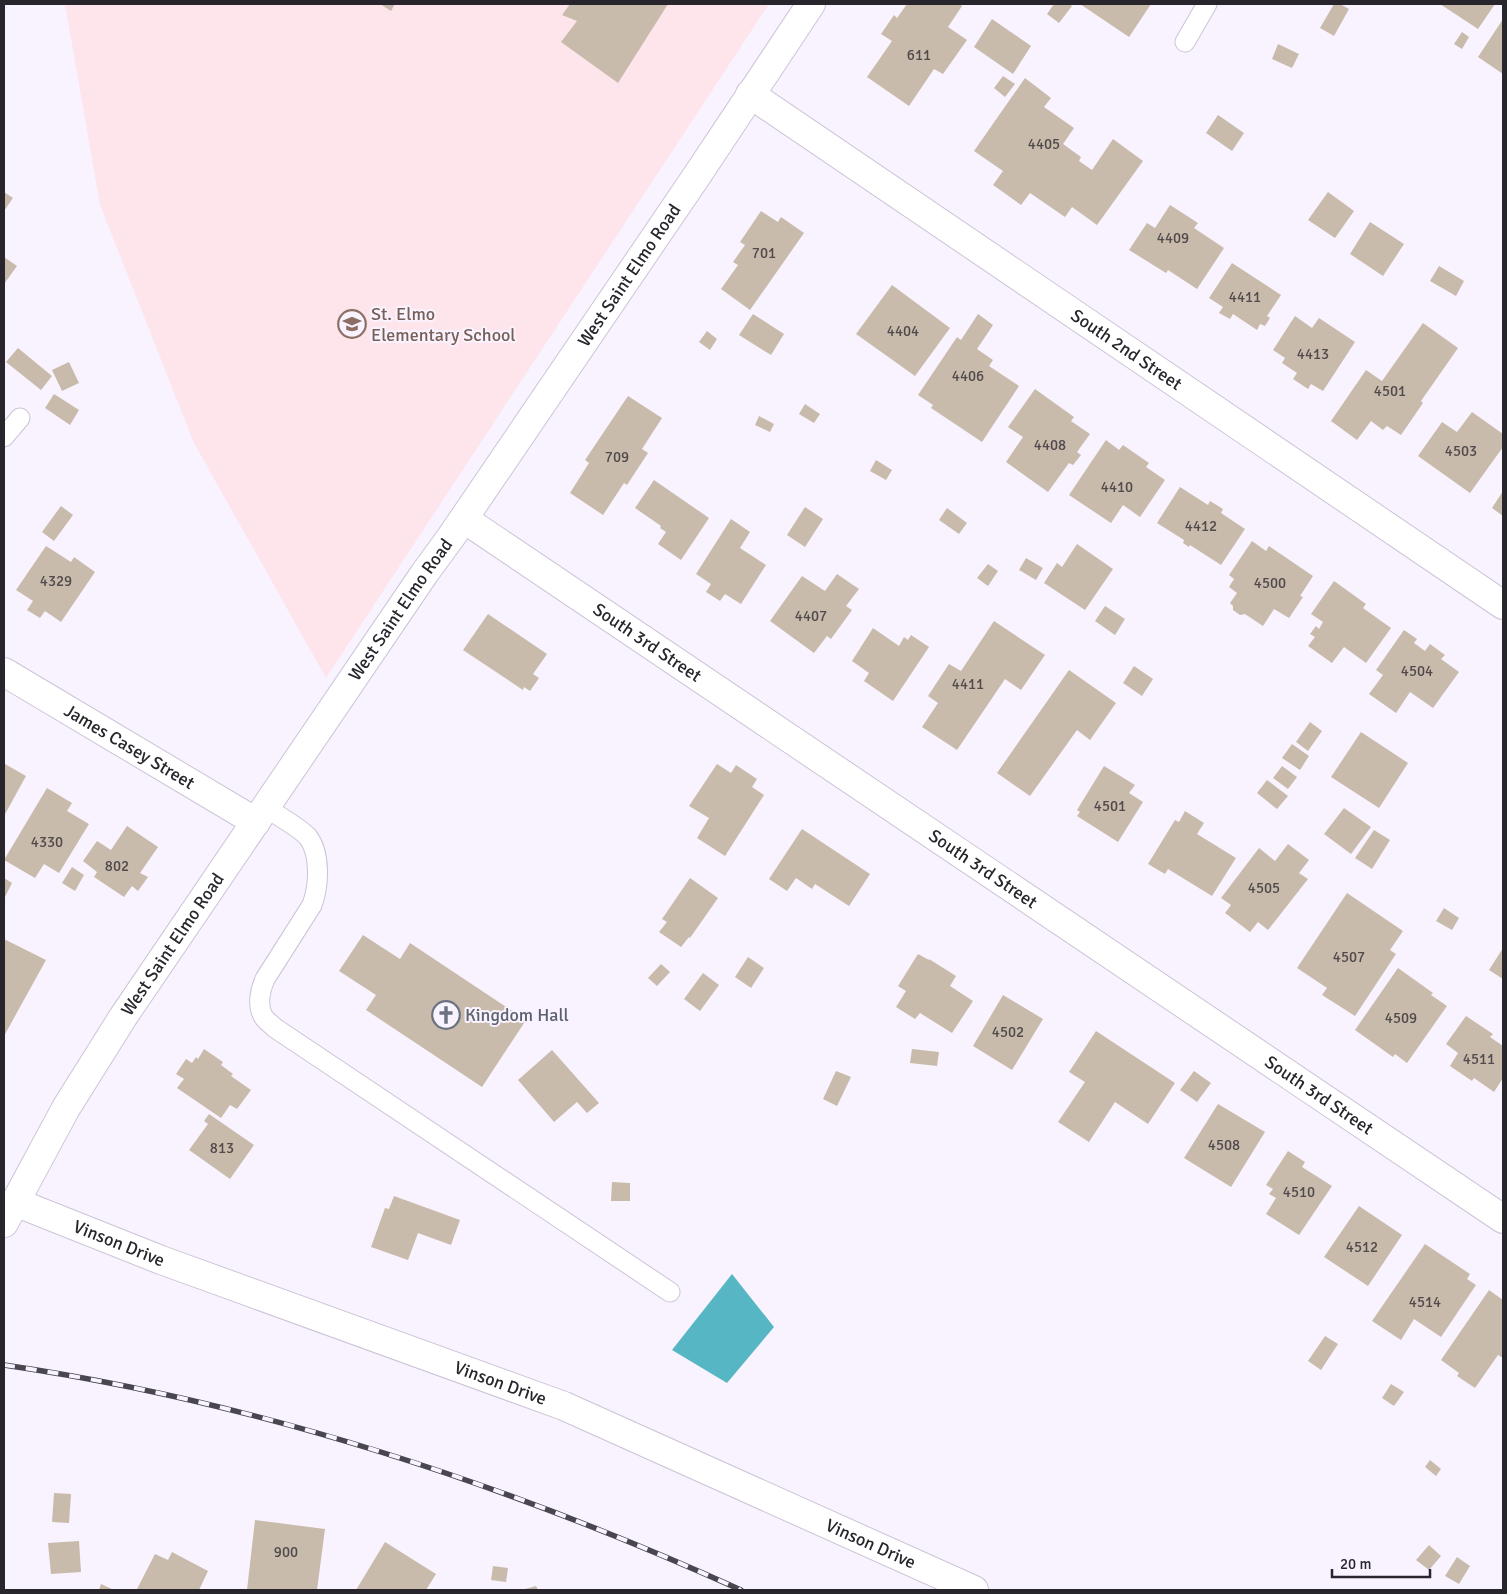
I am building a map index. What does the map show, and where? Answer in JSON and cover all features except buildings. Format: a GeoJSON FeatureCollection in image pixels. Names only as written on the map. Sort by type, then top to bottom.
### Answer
{"type":"FeatureCollection","features":[{"type":"Feature","properties":{"kind":"street","name":"West Saint Elmo Road"},"geometry":{"type":"LineString","coordinates":[[8,1207],[66,1108],[108,1042],[413,590],[464,519],[696,178],[811,4]]}},
{"type":"Feature","properties":{"kind":"street","name":"South 2nd Street"},"geometry":{"type":"LineString","coordinates":[[750,94],[1503,605]]}},
{"type":"Feature","properties":{"kind":"street","name":"South 3rd Street"},"geometry":{"type":"LineString","coordinates":[[464,519],[1503,1219]]}},
{"type":"Feature","properties":{"kind":"street","name":"James Casey Street"},"geometry":{"type":"LineString","coordinates":[[4,672],[261,815]]}},
{"type":"Feature","properties":{"kind":"street","name":"Vinson Drive"},"geometry":{"type":"LineString","coordinates":[[8,1207],[161,1260],[564,1406],[974,1590]]}},
{"type":"Feature","properties":{"kind":"lane"},"geometry":{"type":"LineString","coordinates":[[1185,42],[1207,4]]}},
{"type":"Feature","properties":{"kind":"lane"},"geometry":{"type":"LineString","coordinates":[[4,437],[20,418]]}},
{"type":"Feature","properties":{"kind":"lane"},"geometry":{"type":"LineString","coordinates":[[261,815],[307,836],[314,848],[318,872],[317,893],[312,905],[260,990],[260,1006],[263,1016],[275,1028],[670,1292]]}},
{"type":"Feature","properties":{"kind":"shaded area","name":"St. Elmo Elementary School"},"geometry":{"type":"Polygon","coordinates":[[[65,4],[769,4],[326,678],[194,443],[100,205],[65,4]]]}},
{"type":"Feature","properties":{"kind":"water"},"geometry":{"type":"Polygon","coordinates":[[[732,1274],[774,1327],[727,1383],[672,1350],[732,1274]]]}},
{"type":"Feature","properties":{"kind":"railway"},"geometry":{"type":"LineString","coordinates":[[4,1365],[99,1381],[194,1401],[380,1452],[472,1482],[563,1515],[741,1590]]}},
{"type":"Feature","properties":{"kind":"place","name":"St. Elmo Elementary School"},"geometry":{"type":"Point","coordinates":[352,324]}},
{"type":"Feature","properties":{"kind":"place","name":"Kingdom Hall"},"geometry":{"type":"Point","coordinates":[446,1015]}}]}
